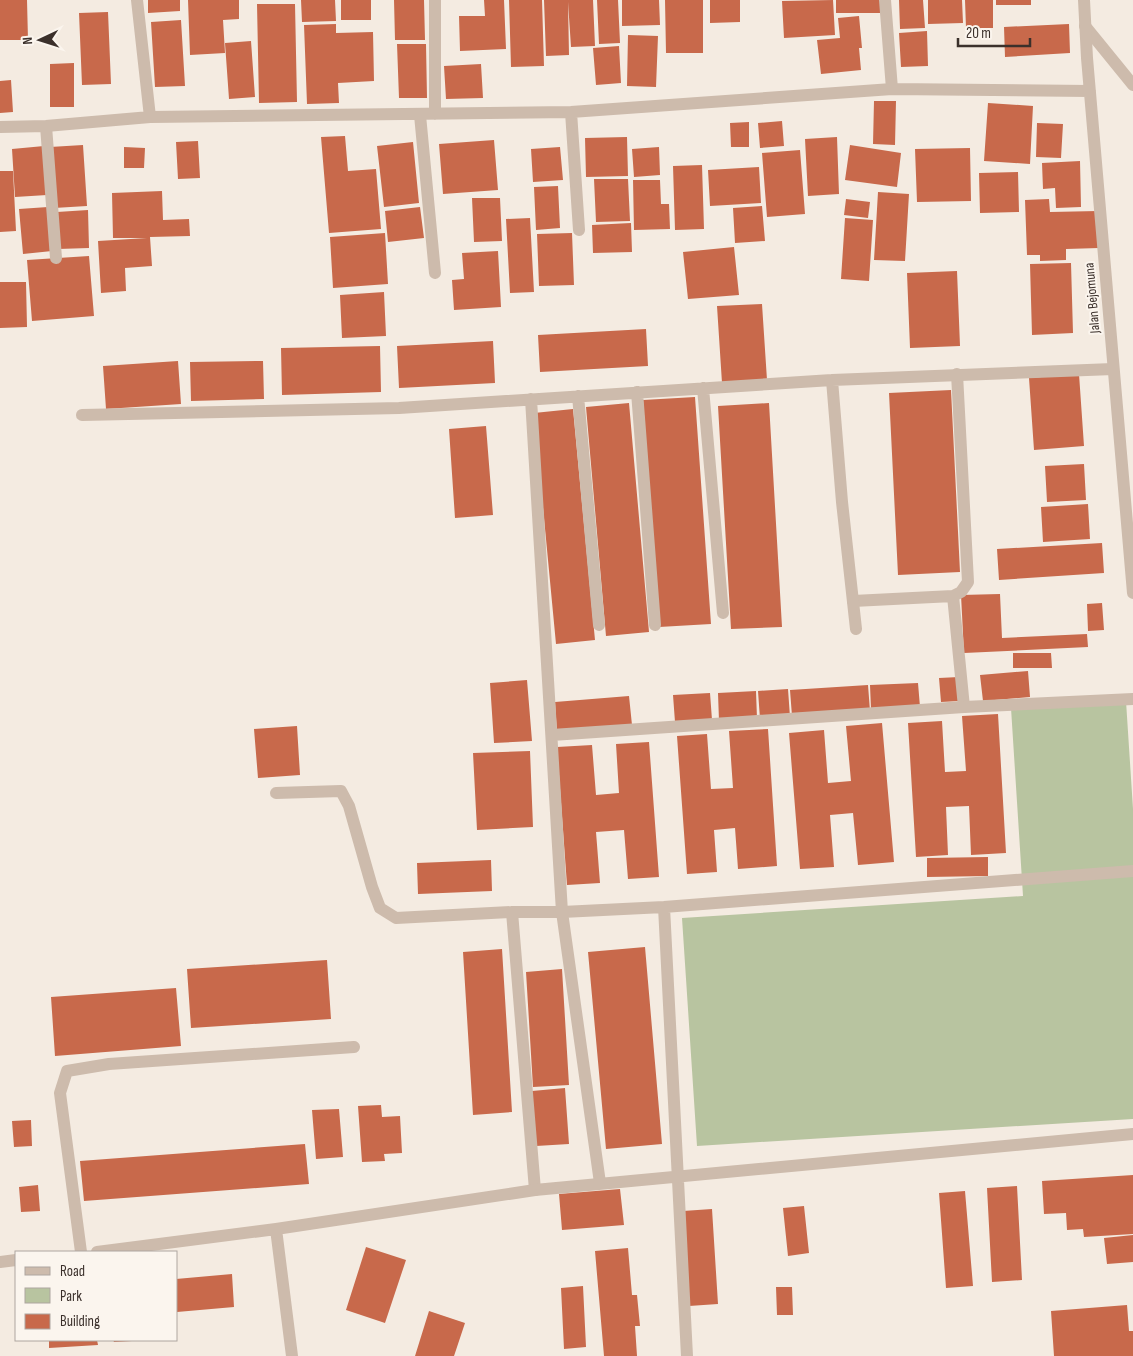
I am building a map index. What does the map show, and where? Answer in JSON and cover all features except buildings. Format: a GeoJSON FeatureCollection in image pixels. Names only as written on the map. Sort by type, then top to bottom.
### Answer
{"type":"FeatureCollection","features":[{"type":"Feature","properties":{"kind":"street"},"geometry":{"type":"LineString","coordinates":[[137,0],[150,116]]}},
{"type":"Feature","properties":{"kind":"street"},"geometry":{"type":"LineString","coordinates":[[435,0],[435,114]]}},
{"type":"Feature","properties":{"kind":"street"},"geometry":{"type":"LineString","coordinates":[[885,0],[892,89]]}},
{"type":"Feature","properties":{"kind":"street","name":"Jalan Bejomuna"},"geometry":{"type":"LineString","coordinates":[[1084,0],[1090,91],[1133,593]]}},
{"type":"Feature","properties":{"kind":"street"},"geometry":{"type":"LineString","coordinates":[[1085,26],[1133,85]]}},
{"type":"Feature","properties":{"kind":"street"},"geometry":{"type":"LineString","coordinates":[[0,128],[46,126],[150,116],[571,112],[892,89],[1090,91]]}},
{"type":"Feature","properties":{"kind":"street"},"geometry":{"type":"LineString","coordinates":[[571,112],[579,230]]}},
{"type":"Feature","properties":{"kind":"street"},"geometry":{"type":"LineString","coordinates":[[420,114],[435,273]]}},
{"type":"Feature","properties":{"kind":"street"},"geometry":{"type":"LineString","coordinates":[[46,126],[56,258]]}},
{"type":"Feature","properties":{"kind":"street"},"geometry":{"type":"LineString","coordinates":[[82,414],[399,408],[832,380],[1113,369]]}},
{"type":"Feature","properties":{"kind":"street"},"geometry":{"type":"LineString","coordinates":[[853,601],[953,596],[961,592],[968,582],[957,374]]}},
{"type":"Feature","properties":{"kind":"street"},"geometry":{"type":"LineString","coordinates":[[832,380],[842,502],[856,629]]}},
{"type":"Feature","properties":{"kind":"street"},"geometry":{"type":"LineString","coordinates":[[703,388],[723,613]]}},
{"type":"Feature","properties":{"kind":"street"},"geometry":{"type":"LineString","coordinates":[[637,392],[655,624]]}},
{"type":"Feature","properties":{"kind":"street"},"geometry":{"type":"LineString","coordinates":[[578,396],[599,625]]}},
{"type":"Feature","properties":{"kind":"street"},"geometry":{"type":"LineString","coordinates":[[531,399],[562,912],[600,1183]]}},
{"type":"Feature","properties":{"kind":"street"},"geometry":{"type":"LineString","coordinates":[[953,596],[964,707]]}},
{"type":"Feature","properties":{"kind":"street"},"geometry":{"type":"LineString","coordinates":[[552,735],[964,707],[1133,699]]}},
{"type":"Feature","properties":{"kind":"street"},"geometry":{"type":"LineString","coordinates":[[276,793],[341,791],[349,806],[372,887],[380,908],[396,918],[664,907],[1133,871]]}},
{"type":"Feature","properties":{"kind":"street"},"geometry":{"type":"LineString","coordinates":[[664,907],[687,1356]]}},
{"type":"Feature","properties":{"kind":"street"},"geometry":{"type":"LineString","coordinates":[[512,912],[535,1190]]}},
{"type":"Feature","properties":{"kind":"street"},"geometry":{"type":"LineString","coordinates":[[81,1251],[60,1093],[66,1071],[109,1064],[354,1047]]}},
{"type":"Feature","properties":{"kind":"street"},"geometry":{"type":"LineString","coordinates":[[105,1251],[276,1229],[535,1190],[1133,1134]]}},
{"type":"Feature","properties":{"kind":"street"},"geometry":{"type":"LineString","coordinates":[[276,1229],[292,1356]]}},
{"type":"Feature","properties":{"kind":"street"},"geometry":{"type":"LineString","coordinates":[[0,1262],[15,1260]]}},
{"type":"Feature","properties":{"kind":"green space"},"geometry":{"type":"Polygon","coordinates":[[[1126,701],[1133,809],[1133,1119],[697,1146],[682,918],[1023,896],[1011,708],[1126,701]]]}}]}
